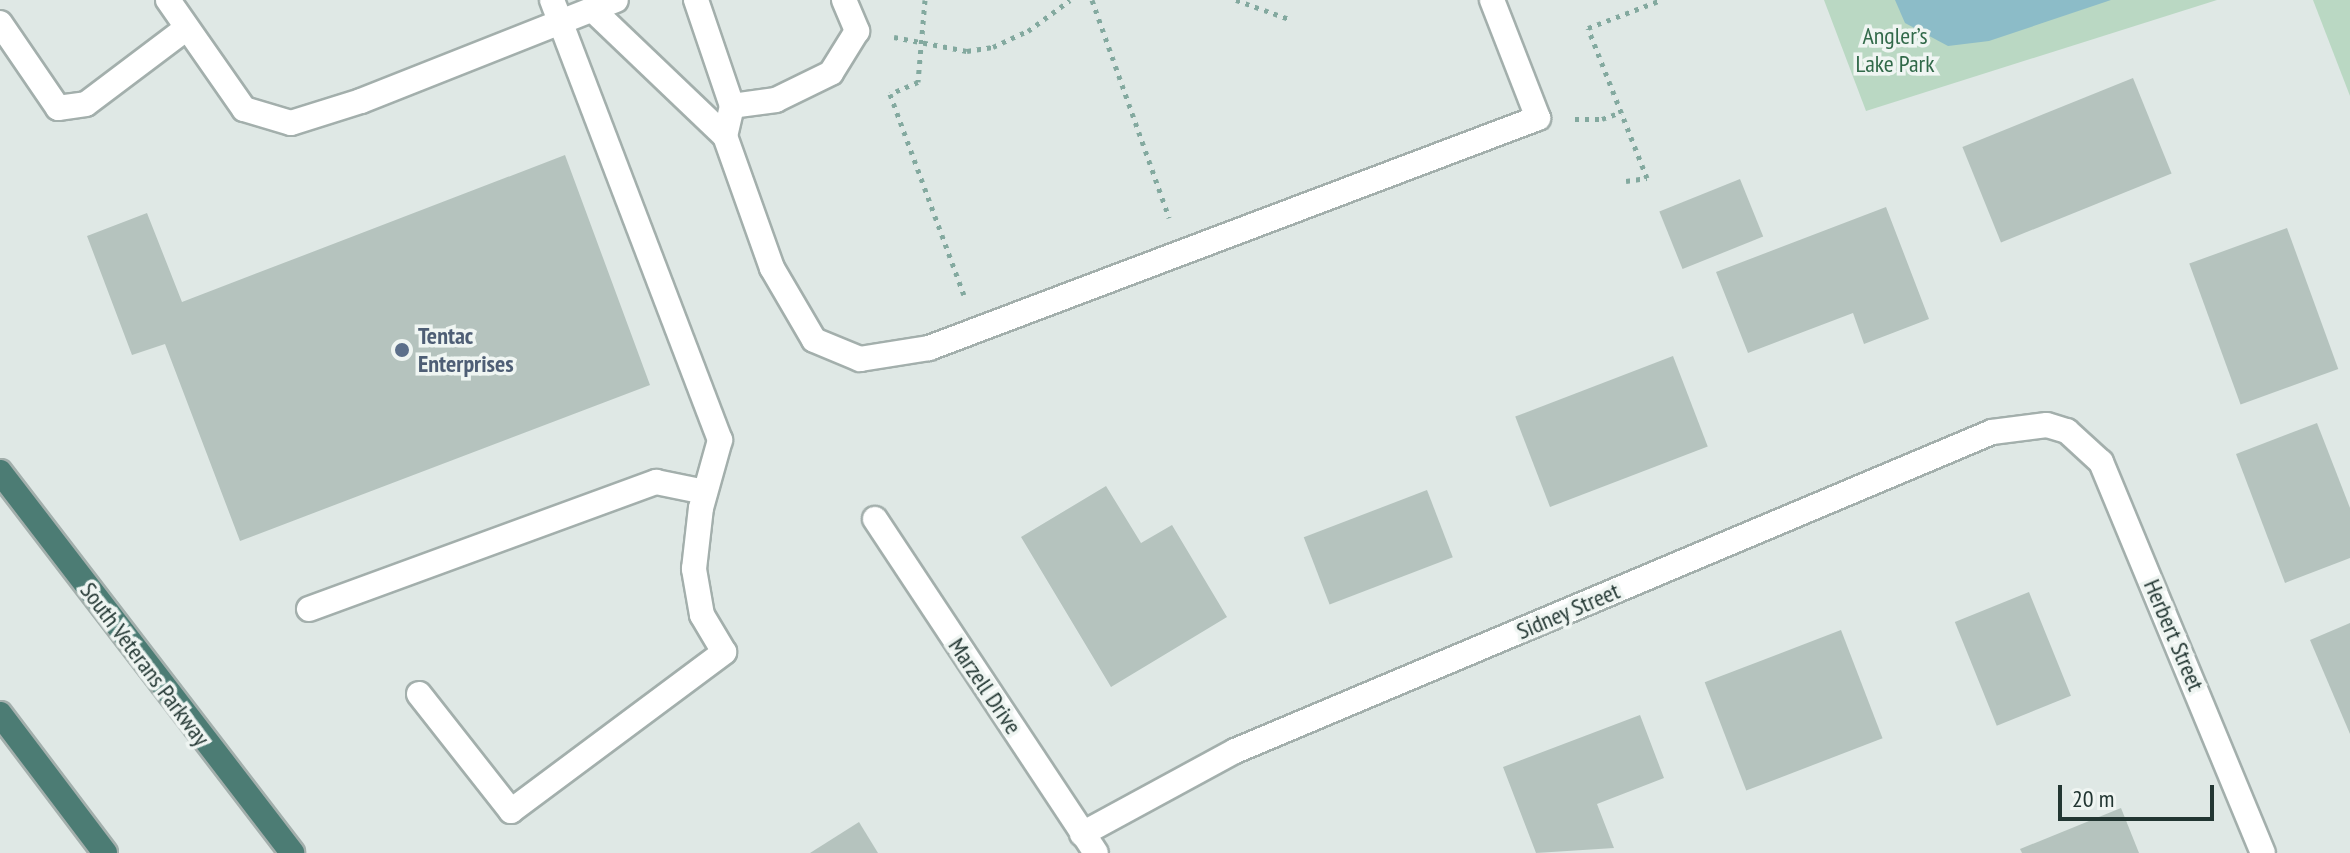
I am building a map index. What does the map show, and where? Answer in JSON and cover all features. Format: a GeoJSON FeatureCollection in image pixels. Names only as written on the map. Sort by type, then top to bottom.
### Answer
{"type":"FeatureCollection","features":[{"type":"Feature","properties":{"kind":"highway","name":"South Veterans Parkway"},"geometry":{"type":"LineString","coordinates":[[0,472],[292,853]]}},
{"type":"Feature","properties":{"kind":"highway"},"geometry":{"type":"LineString","coordinates":[[0,714],[105,853]]}},
{"type":"Feature","properties":{"kind":"street"},"geometry":{"type":"LineString","coordinates":[[168,0],[244,109],[291,123],[361,101],[556,11],[593,10],[616,0]]}},
{"type":"Feature","properties":{"kind":"street"},"geometry":{"type":"LineString","coordinates":[[696,0],[732,106],[725,136]]}},
{"type":"Feature","properties":{"kind":"street"},"geometry":{"type":"LineString","coordinates":[[732,106],[776,100],[831,73],[857,31],[844,0]]}},
{"type":"Feature","properties":{"kind":"street"},"geometry":{"type":"LineString","coordinates":[[593,10],[725,136],[772,268],[814,340],[860,359],[929,348],[1538,118],[1492,0]]}},
{"type":"Feature","properties":{"kind":"street"},"geometry":{"type":"LineString","coordinates":[[419,694],[511,811],[724,652],[702,615],[694,569],[705,492],[720,440],[556,11]]}},
{"type":"Feature","properties":{"kind":"street"},"geometry":{"type":"LineString","coordinates":[[0,23],[58,108],[86,104],[187,28]]}},
{"type":"Feature","properties":{"kind":"street","name":"Sidney Street"},"geometry":{"type":"LineString","coordinates":[[1089,843],[1235,751],[1992,432],[2047,425],[2067,431]]}},
{"type":"Feature","properties":{"kind":"street","name":"Herbert Street"},"geometry":{"type":"LineString","coordinates":[[2067,431],[2101,462],[2263,853]]}},
{"type":"Feature","properties":{"kind":"street"},"geometry":{"type":"LineString","coordinates":[[309,609],[656,482],[705,492]]}},
{"type":"Feature","properties":{"kind":"street","name":"Marzell Drive"},"geometry":{"type":"LineString","coordinates":[[875,519],[1089,843]]}},
{"type":"Feature","properties":{"kind":"path"},"geometry":{"type":"LineString","coordinates":[[925,0],[918,82],[890,94],[977,330]]}},
{"type":"Feature","properties":{"kind":"path"},"geometry":{"type":"LineString","coordinates":[[857,31],[967,51],[993,47],[1028,31],[1070,0]]}},
{"type":"Feature","properties":{"kind":"path"},"geometry":{"type":"LineString","coordinates":[[1092,0],[1181,254]]}},
{"type":"Feature","properties":{"kind":"path"},"geometry":{"type":"LineString","coordinates":[[1236,0],[1292,20]]}},
{"type":"Feature","properties":{"kind":"path"},"geometry":{"type":"LineString","coordinates":[[1626,181],[1647,178],[1588,28],[1661,0]]}},
{"type":"Feature","properties":{"kind":"green space","name":"Angler’s Lake Park"},"geometry":{"type":"Polygon","coordinates":[[[1824,0],[2217,0],[1866,111],[1824,0]]]}},
{"type":"Feature","properties":{"kind":"green space"},"geometry":{"type":"Polygon","coordinates":[[[2313,0],[2350,0],[2350,96],[2313,0]]]}},
{"type":"Feature","properties":{"kind":"water"},"geometry":{"type":"Polygon","coordinates":[[[1895,0],[2111,0],[1989,41],[1948,46],[1905,23],[1895,0]]]}},
{"type":"Feature","properties":{"kind":"building"},"geometry":{"type":"Polygon","coordinates":[[[2133,78],[2172,173],[2001,242],[1962,147],[2133,78]]]}},
{"type":"Feature","properties":{"kind":"building","name":"Tentac Enterprises"},"geometry":{"type":"Polygon","coordinates":[[[565,155],[650,385],[240,541],[165,344],[132,355],[87,236],[147,213],[182,302],[565,155]]]}},
{"type":"Feature","properties":{"kind":"building"},"geometry":{"type":"Polygon","coordinates":[[[1740,179],[1763,236],[1683,269],[1659,212],[1740,179]]]}},
{"type":"Feature","properties":{"kind":"building"},"geometry":{"type":"Polygon","coordinates":[[[1886,207],[1929,319],[1864,344],[1853,313],[1748,353],[1716,272],[1886,207]]]}},
{"type":"Feature","properties":{"kind":"building"},"geometry":{"type":"Polygon","coordinates":[[[2287,228],[2338,369],[2241,405],[2189,264],[2287,228]]]}},
{"type":"Feature","properties":{"kind":"building"},"geometry":{"type":"Polygon","coordinates":[[[1673,356],[1708,447],[1550,507],[1515,417],[1673,356]]]}},
{"type":"Feature","properties":{"kind":"building"},"geometry":{"type":"Polygon","coordinates":[[[2317,423],[2350,508],[2350,558],[2285,583],[2236,454],[2317,423]]]}},
{"type":"Feature","properties":{"kind":"building"},"geometry":{"type":"Polygon","coordinates":[[[1106,486],[1141,543],[1172,525],[1227,617],[1111,687],[1021,537],[1106,486]]]}},
{"type":"Feature","properties":{"kind":"building"},"geometry":{"type":"Polygon","coordinates":[[[1427,490],[1453,557],[1330,605],[1304,537],[1427,490]]]}},
{"type":"Feature","properties":{"kind":"building"},"geometry":{"type":"Polygon","coordinates":[[[2029,592],[2071,696],[1997,726],[1955,622],[2029,592]]]}},
{"type":"Feature","properties":{"kind":"building"},"geometry":{"type":"Polygon","coordinates":[[[2350,623],[2350,734],[2310,640],[2350,623]]]}},
{"type":"Feature","properties":{"kind":"building"},"geometry":{"type":"Polygon","coordinates":[[[1841,630],[1883,738],[1746,791],[1705,682],[1841,630]]]}},
{"type":"Feature","properties":{"kind":"building"},"geometry":{"type":"Polygon","coordinates":[[[1640,715],[1664,778],[1597,804],[1614,848],[1536,853],[1503,767],[1640,715]]]}},
{"type":"Feature","properties":{"kind":"building"},"geometry":{"type":"Polygon","coordinates":[[[2121,808],[2139,853],[2022,853],[2020,849],[2121,808]]]}},
{"type":"Feature","properties":{"kind":"building"},"geometry":{"type":"Polygon","coordinates":[[[859,822],[878,853],[810,853],[859,822]]]}},
{"type":"Feature","properties":{"kind":"place","name":"Tentac Enterprises"},"geometry":{"type":"Point","coordinates":[402,350]}}]}
